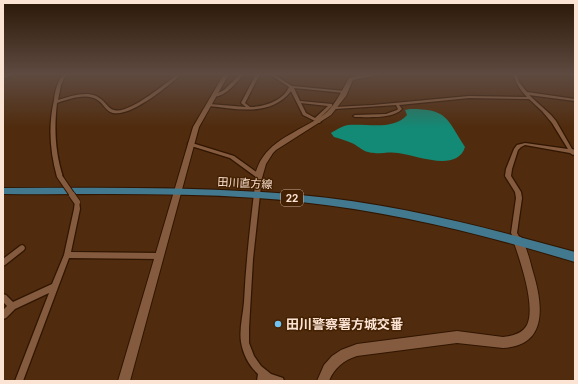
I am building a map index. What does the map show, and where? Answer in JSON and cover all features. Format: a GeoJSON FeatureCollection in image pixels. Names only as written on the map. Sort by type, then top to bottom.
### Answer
{"type":"FeatureCollection","features":[{"type":"Feature","properties":{"kind":"main road","name":"田川直方線"},"geometry":{"type":"LineString","coordinates":[[3,187],[257,192],[422,217],[516,236],[575,251]]}},
{"type":"Feature","properties":{"kind":"main road","name":"田川直方線"},"geometry":{"type":"LineString","coordinates":[[3,191],[177,190]]}},
{"type":"Feature","properties":{"kind":"main road","name":"田川直方線"},"geometry":{"type":"LineString","coordinates":[[516,236],[575,257]]}},
{"type":"Feature","properties":{"kind":"street"},"geometry":{"type":"LineString","coordinates":[[19,381],[35,343],[54,287],[67,255],[77,209],[77,202],[60,177],[52,148],[52,117],[57,92]]}},
{"type":"Feature","properties":{"kind":"street"},"geometry":{"type":"LineString","coordinates":[[56,102],[84,96],[94,97],[110,110],[123,111],[132,108],[155,92]]}},
{"type":"Feature","properties":{"kind":"street"},"geometry":{"type":"LineString","coordinates":[[124,381],[190,144],[196,127],[217,92]]}},
{"type":"Feature","properties":{"kind":"street"},"geometry":{"type":"LineString","coordinates":[[215,96],[223,92]]}},
{"type":"Feature","properties":{"kind":"street"},"geometry":{"type":"LineString","coordinates":[[248,108],[243,103],[249,92]]}},
{"type":"Feature","properties":{"kind":"street"},"geometry":{"type":"LineString","coordinates":[[209,105],[262,108],[281,99],[289,92]]}},
{"type":"Feature","properties":{"kind":"street"},"geometry":{"type":"LineString","coordinates":[[293,92],[304,114],[317,121]]}},
{"type":"Feature","properties":{"kind":"street"},"geometry":{"type":"LineString","coordinates":[[280,381],[261,377],[245,346],[248,270],[259,176],[263,161],[274,148],[329,114],[335,108],[345,92]]}},
{"type":"Feature","properties":{"kind":"street"},"geometry":{"type":"LineString","coordinates":[[525,93],[553,121],[574,153]]}},
{"type":"Feature","properties":{"kind":"street"},"geometry":{"type":"LineString","coordinates":[[525,93],[575,100]]}},
{"type":"Feature","properties":{"kind":"street"},"geometry":{"type":"LineString","coordinates":[[335,108],[469,97],[529,98]]}},
{"type":"Feature","properties":{"kind":"street"},"geometry":{"type":"LineString","coordinates":[[298,102],[331,105],[317,121]]}},
{"type":"Feature","properties":{"kind":"street"},"geometry":{"type":"LineString","coordinates":[[355,116],[377,115],[398,111],[400,109],[397,104]]}},
{"type":"Feature","properties":{"kind":"street"},"geometry":{"type":"LineString","coordinates":[[371,106],[377,115]]}},
{"type":"Feature","properties":{"kind":"street"},"geometry":{"type":"LineString","coordinates":[[190,144],[232,157],[259,176]]}},
{"type":"Feature","properties":{"kind":"street"},"geometry":{"type":"LineString","coordinates":[[323,381],[326,372],[334,362],[345,354],[357,350],[458,337],[509,342],[520,340],[529,333],[535,323],[535,308],[528,272],[516,236],[519,198],[518,192],[508,176],[508,169],[516,149],[525,144],[574,153]]}},
{"type":"Feature","properties":{"kind":"street"},"geometry":{"type":"LineString","coordinates":[[3,263],[22,248]]}},
{"type":"Feature","properties":{"kind":"street"},"geometry":{"type":"LineString","coordinates":[[67,255],[158,256]]}},
{"type":"Feature","properties":{"kind":"street"},"geometry":{"type":"LineString","coordinates":[[3,315],[12,306],[54,287]]}},
{"type":"Feature","properties":{"kind":"street"},"geometry":{"type":"LineString","coordinates":[[3,297],[12,306]]}},
{"type":"Feature","properties":{"kind":"water"},"geometry":{"type":"Polygon","coordinates":[[[405,110],[432,111],[445,117],[465,147],[461,155],[454,159],[445,161],[425,159],[406,154],[371,153],[364,151],[352,143],[334,137],[331,133],[348,125],[387,125],[395,123],[407,115],[405,110]]]}},
{"type":"Feature","properties":{"kind":"place","name":"田川警察署方城交番"},"geometry":{"type":"Point","coordinates":[278,324]}}]}
